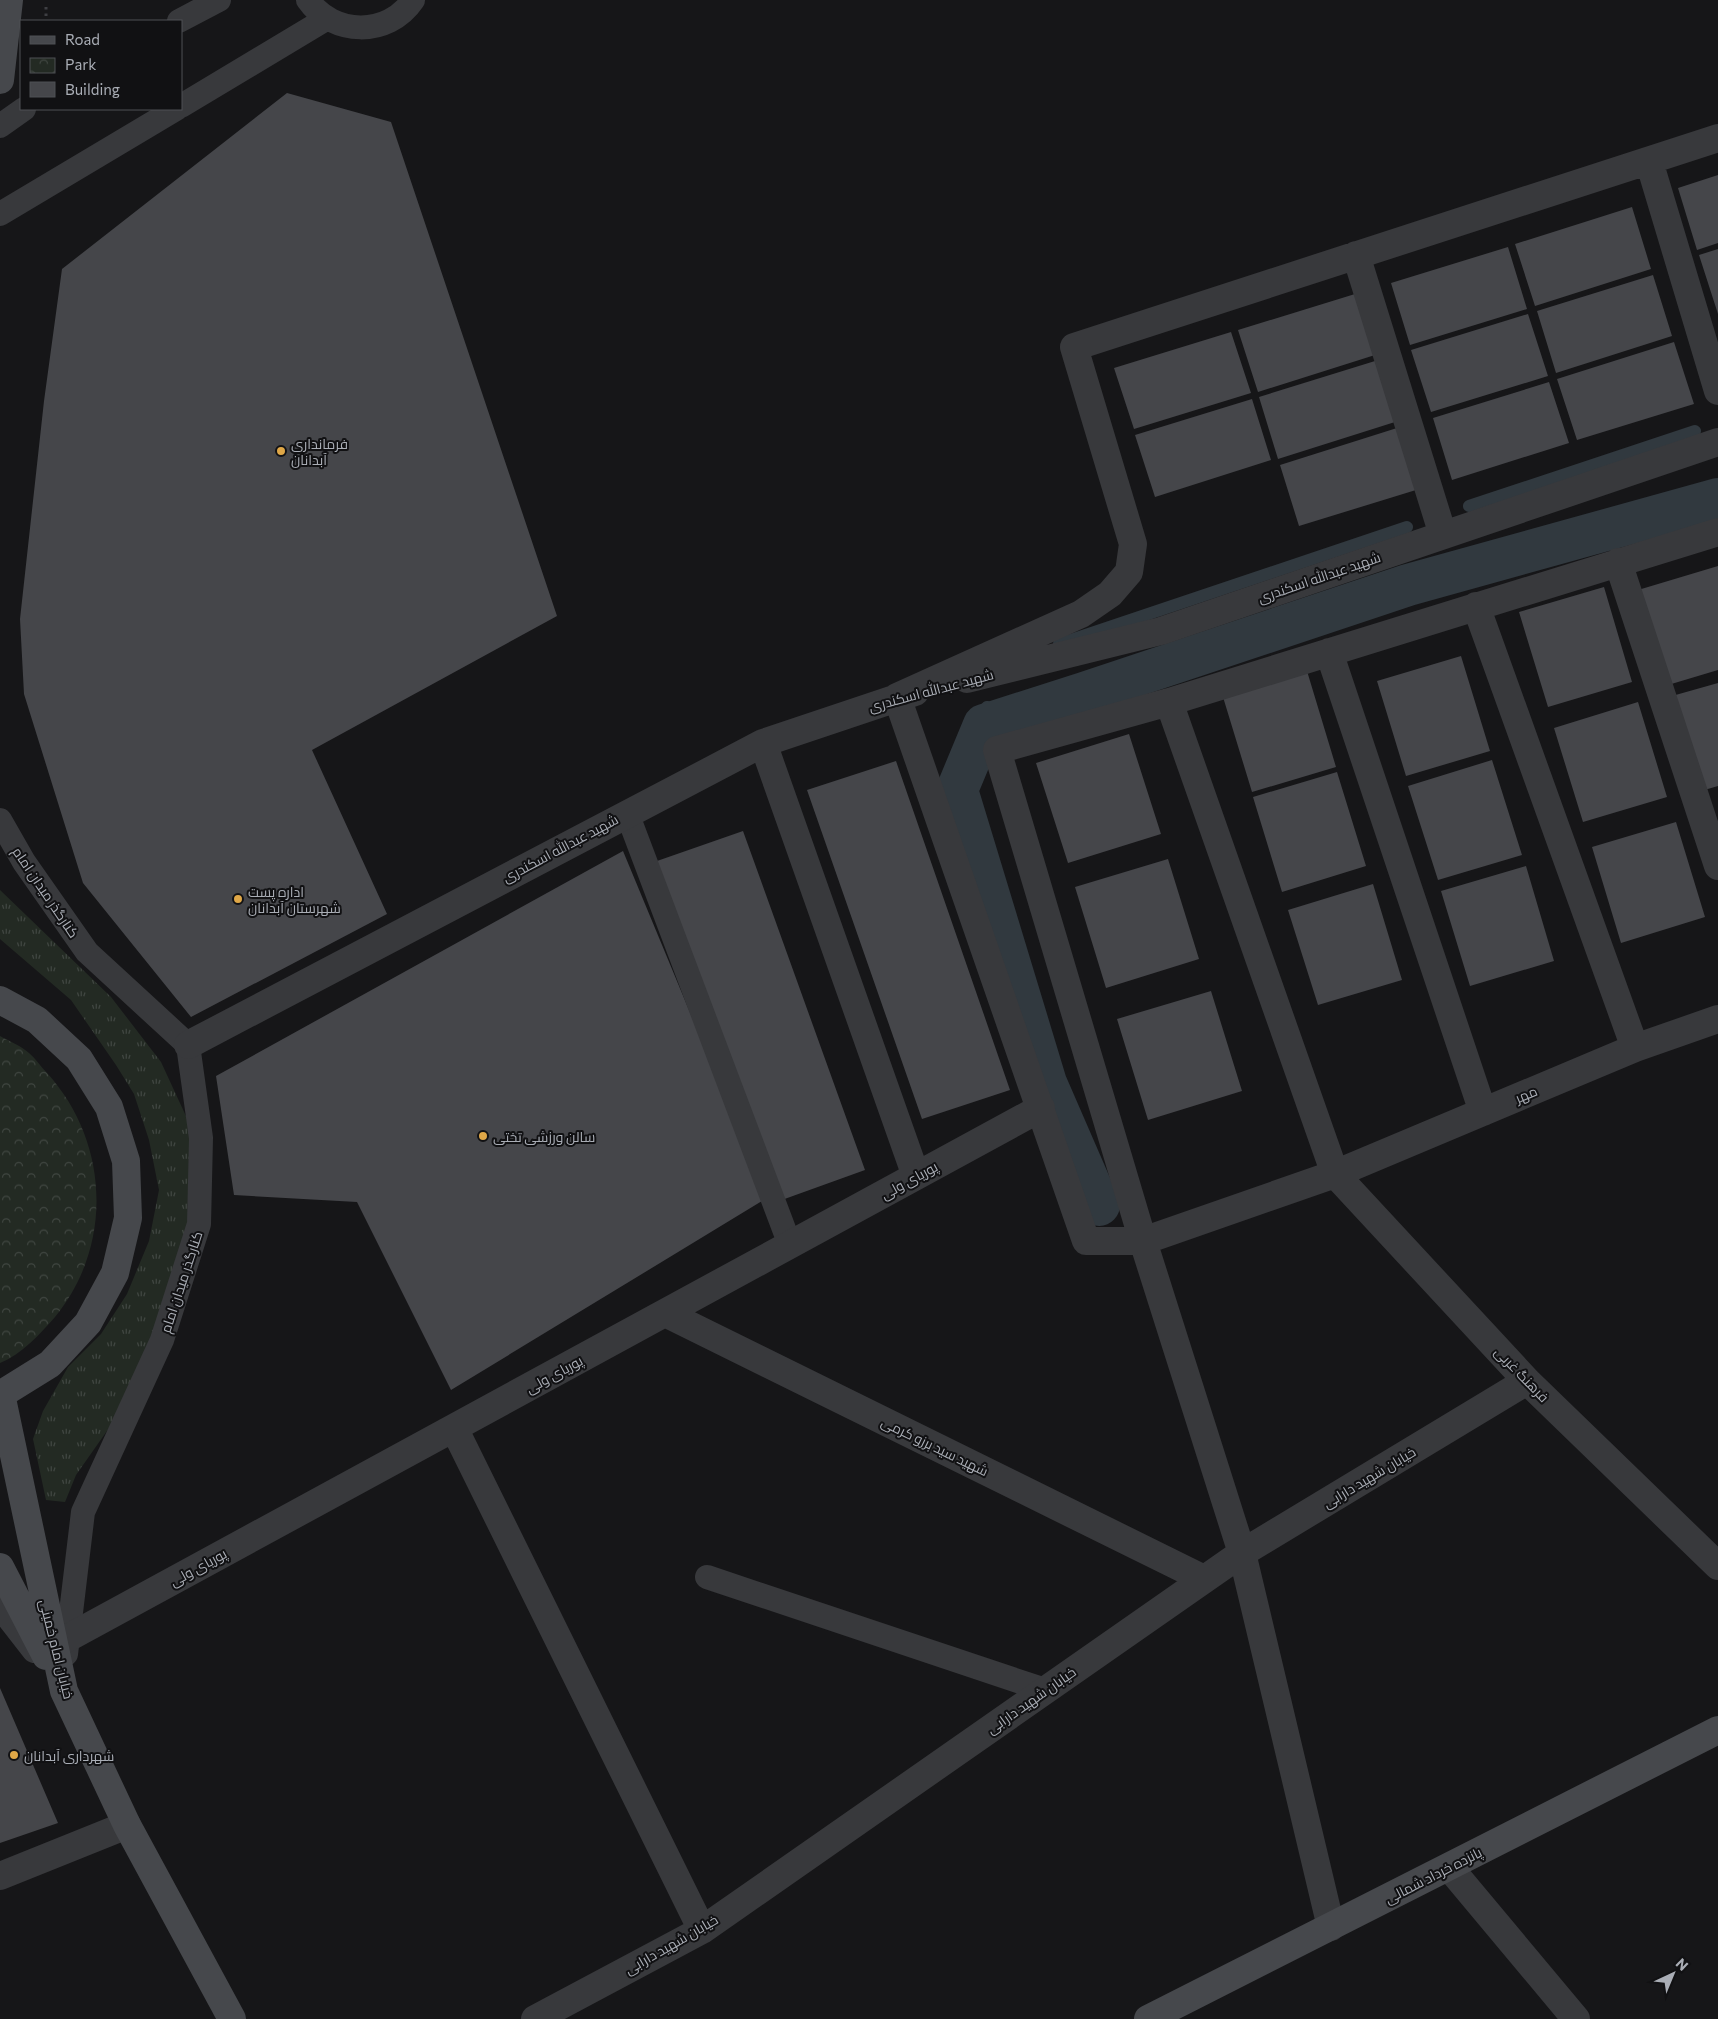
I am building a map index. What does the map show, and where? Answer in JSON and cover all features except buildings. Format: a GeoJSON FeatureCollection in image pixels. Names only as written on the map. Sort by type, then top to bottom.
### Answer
{"type":"FeatureCollection","features":[{"type":"Feature","properties":{"kind":"main road"},"geometry":{"type":"LineString","coordinates":[[0,80],[10,0]]}},
{"type":"Feature","properties":{"kind":"main road"},"geometry":{"type":"LineString","coordinates":[[0,1000],[38,1020],[79,1059],[109,1107],[126,1161],[128,1218],[115,1273],[88,1322],[50,1364],[1,1394]]}},
{"type":"Feature","properties":{"kind":"main road","name":"خیابان امام خمینی"},"geometry":{"type":"LineString","coordinates":[[1,1394],[64,1691],[127,1825],[232,2019]]}},
{"type":"Feature","properties":{"kind":"main road"},"geometry":{"type":"LineString","coordinates":[[0,1567],[64,1691]]}},
{"type":"Feature","properties":{"kind":"main road","name":"پانزده خرداد شمالی"},"geometry":{"type":"LineString","coordinates":[[1148,2019],[1718,1730]]}},
{"type":"Feature","properties":{"kind":"street"},"geometry":{"type":"LineString","coordinates":[[1041,1108],[897,697],[1081,614],[1110,594],[1129,572],[1133,544],[1074,347],[1718,138]]}},
{"type":"Feature","properties":{"kind":"street"},"geometry":{"type":"LineString","coordinates":[[1649,160],[1718,391]]}},
{"type":"Feature","properties":{"kind":"street"},"geometry":{"type":"LineString","coordinates":[[1356,255],[1442,535]]}},
{"type":"Feature","properties":{"kind":"street","name":"شهید عبدالله اسکندری"},"geometry":{"type":"LineString","coordinates":[[188,1045],[763,743],[897,697],[1161,631],[1718,442]]}},
{"type":"Feature","properties":{"kind":"street"},"geometry":{"type":"LineString","coordinates":[[1331,1926],[1242,1553],[1143,1241],[997,750],[1169,702],[1718,532]]}},
{"type":"Feature","properties":{"kind":"street"},"geometry":{"type":"LineString","coordinates":[[1618,562],[1718,866]]}},
{"type":"Feature","properties":{"kind":"street"},"geometry":{"type":"LineString","coordinates":[[1476,606],[1634,1048]]}},
{"type":"Feature","properties":{"kind":"street"},"geometry":{"type":"LineString","coordinates":[[1329,652],[1483,1112]]}},
{"type":"Feature","properties":{"kind":"street"},"geometry":{"type":"LineString","coordinates":[[1169,702],[1335,1174]]}},
{"type":"Feature","properties":{"kind":"street"},"geometry":{"type":"LineString","coordinates":[[763,743],[916,1176]]}},
{"type":"Feature","properties":{"kind":"street","name":"مهر"},"geometry":{"type":"LineString","coordinates":[[1041,1108],[1086,1241],[1143,1241],[1335,1174],[1634,1048],[1718,1019]]}},
{"type":"Feature","properties":{"kind":"street","name":"پوریای ولی"},"geometry":{"type":"LineString","coordinates":[[66,1639],[1041,1108]]}},
{"type":"Feature","properties":{"kind":"street","name":"فرهنگ غربی"},"geometry":{"type":"LineString","coordinates":[[1335,1174],[1527,1381],[1718,1566]]}},
{"type":"Feature","properties":{"kind":"street","name":"شهید سید برزو کرمی"},"geometry":{"type":"LineString","coordinates":[[665,1313],[1204,1579]]}},
{"type":"Feature","properties":{"kind":"street","name":"خیابان شهید دارابی"},"geometry":{"type":"LineString","coordinates":[[535,2019],[702,1930],[1242,1553],[1527,1381]]}},
{"type":"Feature","properties":{"kind":"street"},"geometry":{"type":"LineString","coordinates":[[454,1428],[702,1930]]}},
{"type":"Feature","properties":{"kind":"street"},"geometry":{"type":"LineString","coordinates":[[0,1876],[127,1825]]}},
{"type":"Feature","properties":{"kind":"street"},"geometry":{"type":"LineString","coordinates":[[1449,1867],[1576,2019]]}},
{"type":"Feature","properties":{"kind":"lane"},"geometry":{"type":"LineString","coordinates":[[181,20],[219,0]]}},
{"type":"Feature","properties":{"kind":"lane"},"geometry":{"type":"LineString","coordinates":[[308,0],[326,18],[347,27],[369,28],[390,22],[408,8],[413,0]]}},
{"type":"Feature","properties":{"kind":"lane"},"geometry":{"type":"LineString","coordinates":[[182,105],[326,18]]}},
{"type":"Feature","properties":{"kind":"lane"},"geometry":{"type":"LineString","coordinates":[[0,126],[23,110]]}},
{"type":"Feature","properties":{"kind":"lane"},"geometry":{"type":"LineString","coordinates":[[0,214],[174,110]]}},
{"type":"Feature","properties":{"kind":"lane"},"geometry":{"type":"LineString","coordinates":[[627,813],[790,1245]]}},
{"type":"Feature","properties":{"kind":"lane","name":"کنارگذر میدان امام"},"geometry":{"type":"LineString","coordinates":[[0,820],[24,862],[87,952],[188,1045],[201,1138],[200,1224],[162,1340],[83,1512],[66,1639],[64,1691]]}},
{"type":"Feature","properties":{"kind":"lane"},"geometry":{"type":"LineString","coordinates":[[707,1577],[1045,1690]]}},
{"type":"Feature","properties":{"kind":"lane"},"geometry":{"type":"LineString","coordinates":[[0,1607],[64,1691]]}},
{"type":"Feature","properties":{"kind":"path"},"geometry":{"type":"LineString","coordinates":[[46,0],[46,20]]}},
{"type":"Feature","properties":{"kind":"green space"},"geometry":{"type":"Polygon","coordinates":[[[0,890],[111,997],[161,1062],[191,1127],[189,1224],[141,1370],[109,1428],[76,1475],[65,1502],[46,1500],[33,1439],[43,1411],[68,1367],[101,1334],[127,1294],[149,1241],[159,1190],[149,1140],[134,1094],[116,1065],[71,1000],[0,939],[0,890]]]}},
{"type":"Feature","properties":{"kind":"green space"},"geometry":{"type":"Polygon","coordinates":[[[0,1036],[32,1055],[68,1100],[83,1130],[92,1161],[96,1194],[95,1226],[87,1258],[74,1289],[55,1317],[37,1337],[16,1354],[0,1363],[0,1036]]]}},
{"type":"Feature","properties":{"kind":"waterway"},"geometry":{"type":"LineString","coordinates":[[1469,506],[1695,431]]}},
{"type":"Feature","properties":{"kind":"waterway"},"geometry":{"type":"LineString","coordinates":[[1099,1205],[1046,1083],[957,790],[984,725],[1408,585],[1718,499]]}},
{"type":"Feature","properties":{"kind":"waterway"},"geometry":{"type":"LineString","coordinates":[[1059,644],[1407,527]]}},
{"type":"Feature","properties":{"kind":"waterway"},"geometry":{"type":"LineString","coordinates":[[984,725],[987,707]]}},
{"type":"Feature","properties":{"kind":"place","name":"فرمانداری آبدانان"},"geometry":{"type":"Point","coordinates":[281,451]}},
{"type":"Feature","properties":{"kind":"place","name":"اداره پست شهرستان آبدانان"},"geometry":{"type":"Point","coordinates":[238,899]}},
{"type":"Feature","properties":{"kind":"place","name":"سالن ورزشی تختی"},"geometry":{"type":"Point","coordinates":[483,1136]}},
{"type":"Feature","properties":{"kind":"place","name":"شهرداری آبدانان"},"geometry":{"type":"Point","coordinates":[14,1755]}}]}
